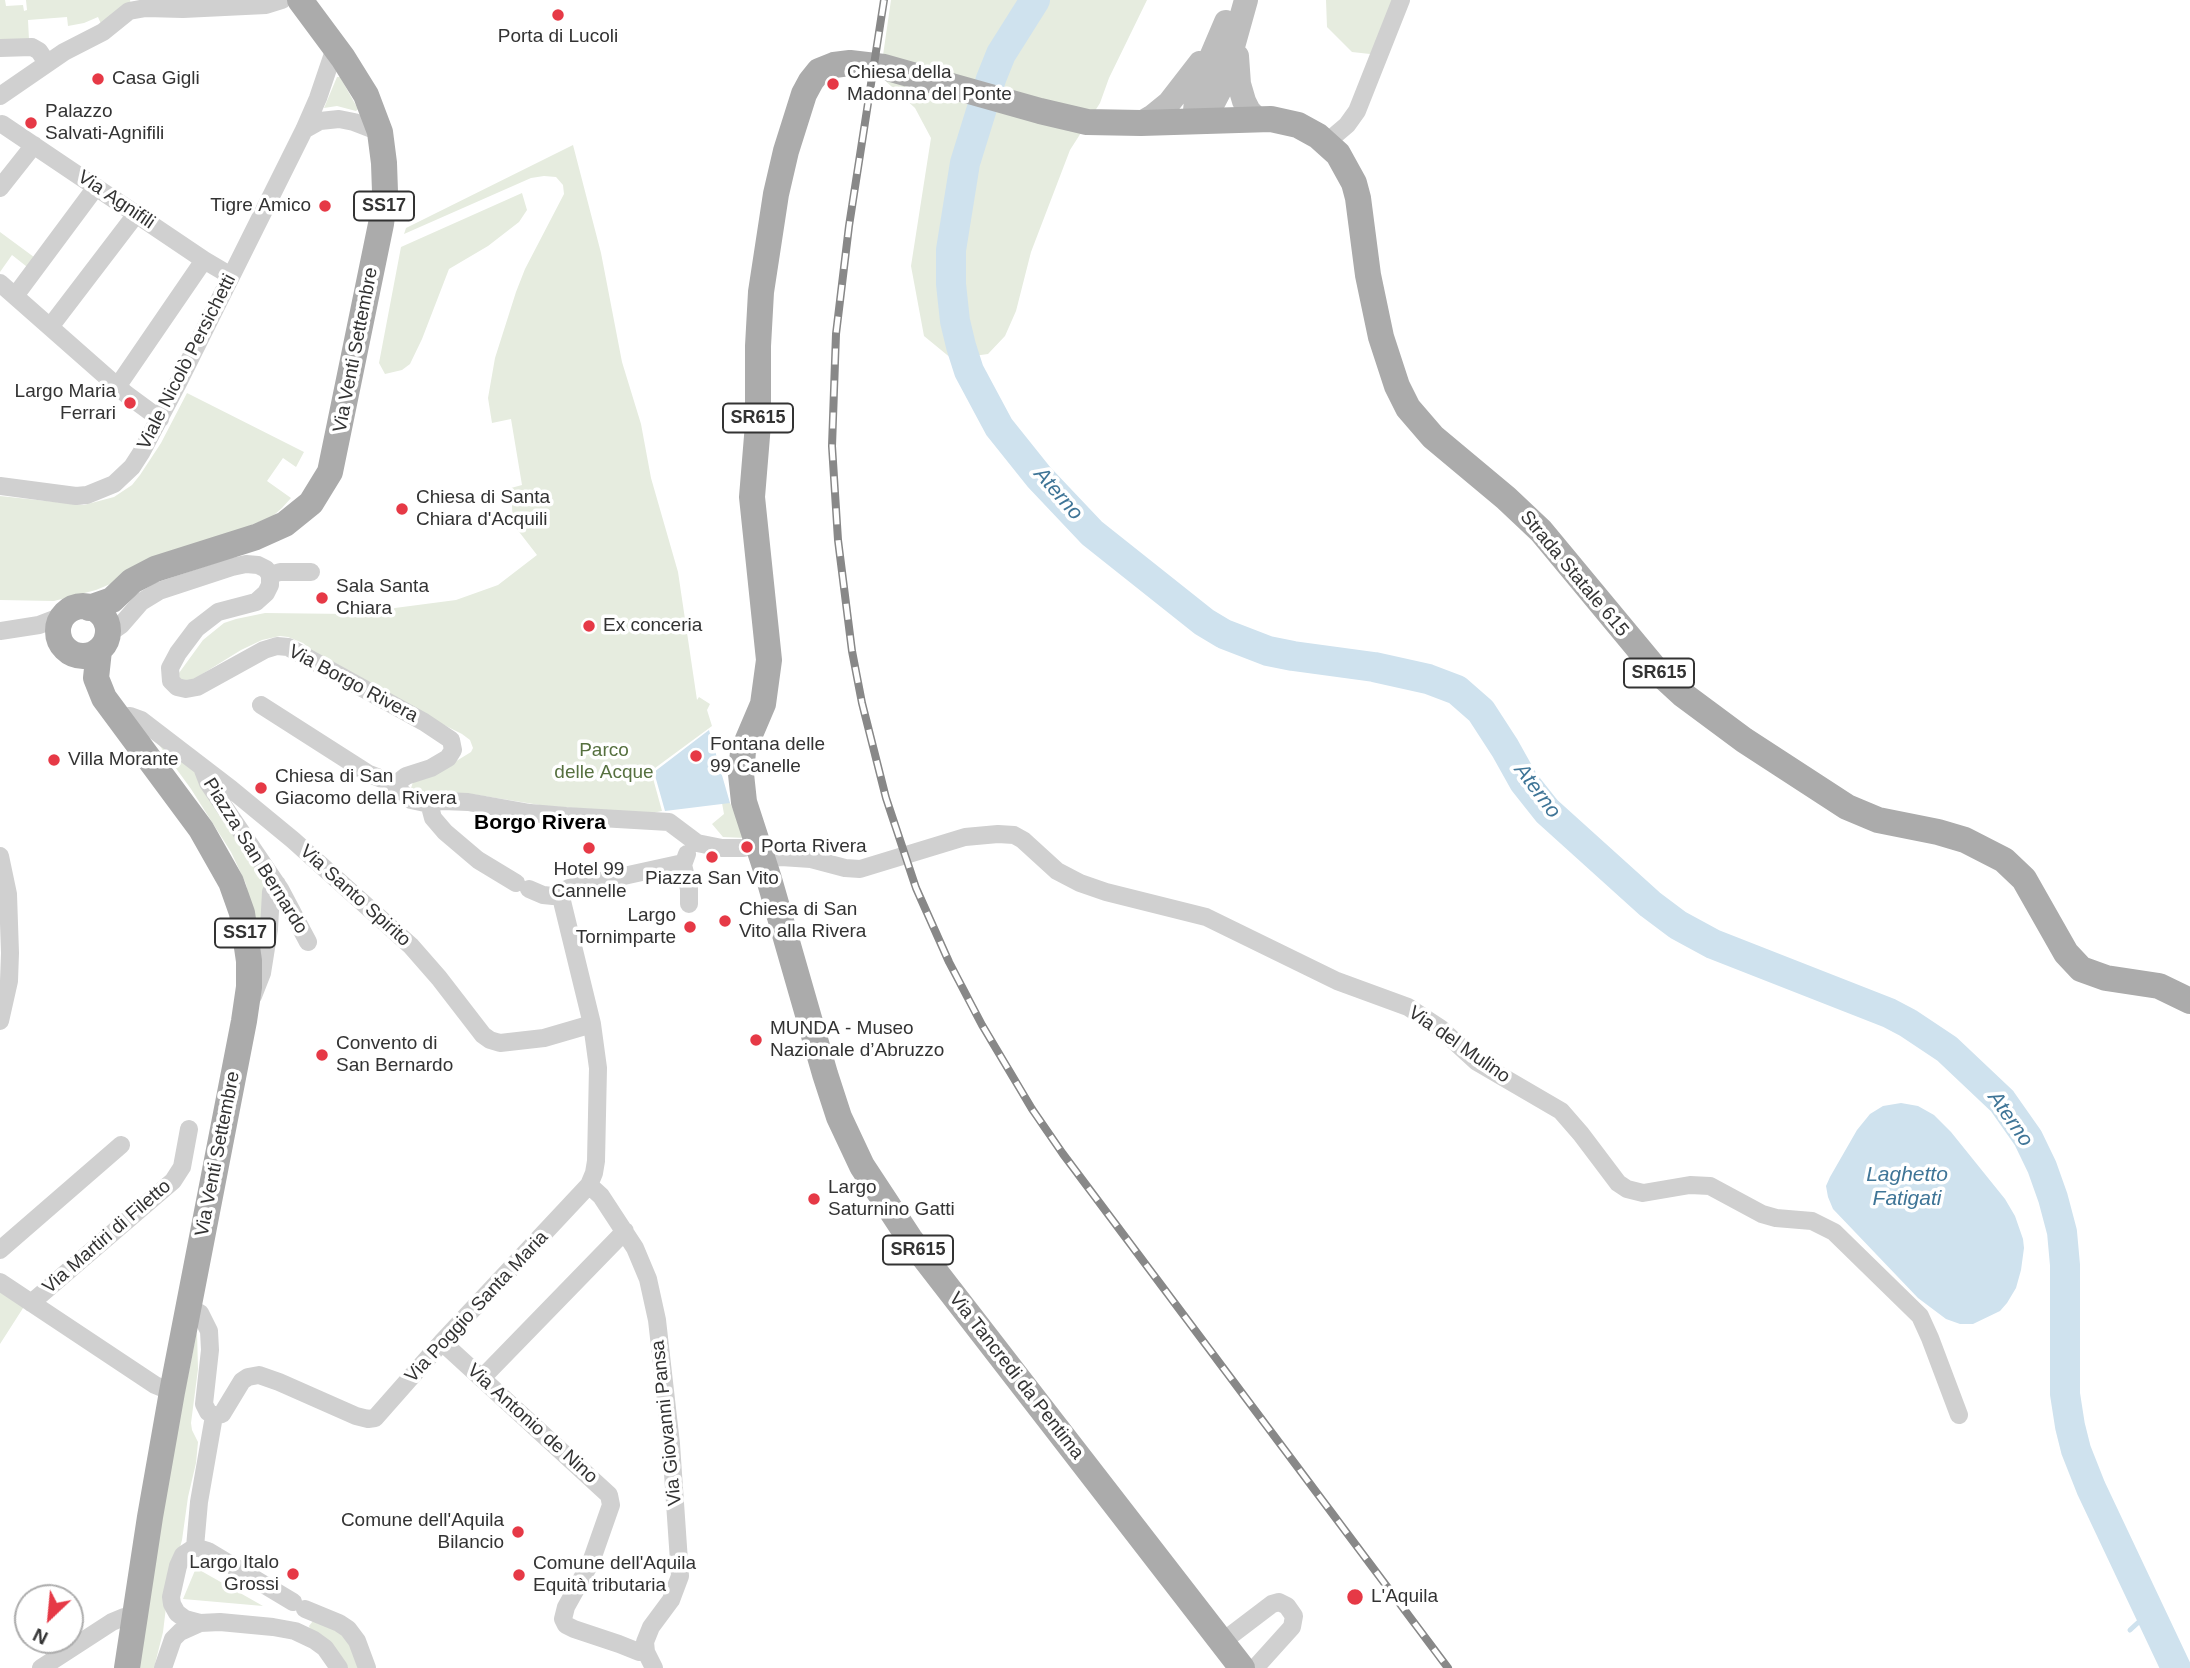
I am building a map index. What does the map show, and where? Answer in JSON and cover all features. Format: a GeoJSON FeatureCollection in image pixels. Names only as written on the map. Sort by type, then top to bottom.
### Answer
{"type":"FeatureCollection","features":[{"type":"Feature","properties":{"kind":"main road","name":"Via Venti Settembre"},"geometry":{"type":"LineString","coordinates":[[127,1668],[172,1392],[247,1000],[248,947],[242,913],[231,882],[195,820],[104,698],[96,678],[86,632],[107,602],[132,581],[155,569],[245,541],[276,528],[306,508],[325,484],[330,472],[381,224],[385,180],[380,132],[366,95],[300,0]]}},
{"type":"Feature","properties":{"kind":"main road"},"geometry":{"type":"LineString","coordinates":[[1198,121],[1209,111],[1219,92],[1239,0]]}},
{"type":"Feature","properties":{"kind":"main road"},"geometry":{"type":"LineString","coordinates":[[1140,123],[1158,112],[1177,93],[1233,24],[1246,0]]}},
{"type":"Feature","properties":{"kind":"main road"},"geometry":{"type":"LineString","coordinates":[[1233,24],[1239,84],[1247,108],[1257,119]]}},
{"type":"Feature","properties":{"kind":"main road","name":"SR615"},"geometry":{"type":"LineString","coordinates":[[754,849],[741,774],[745,745],[763,704],[769,673],[767,622],[752,497],[758,424],[761,301],[776,194],[786,151],[798,111],[815,75],[824,68],[838,64],[867,64],[1087,122],[1198,121]]}},
{"type":"Feature","properties":{"kind":"main road","name":"Strada Statale 615"},"geometry":{"type":"LineString","coordinates":[[1198,121],[1284,121],[1298,125],[1327,142],[1347,168],[1354,183],[1381,337],[1396,386],[1408,408],[1433,437],[1541,531],[1658,672],[1682,694],[1744,740],[1847,807],[1878,820],[1959,838],[2004,860],[2024,879],[2066,953],[2081,969],[2106,978],[2159,986],[2190,1001]]}},
{"type":"Feature","properties":{"kind":"main road","name":"Via Tancredi da Pentima"},"geometry":{"type":"LineString","coordinates":[[754,849],[824,1074],[842,1124],[862,1166],[910,1239],[1222,1642]]}},
{"type":"Feature","properties":{"kind":"main road","name":"SR615"},"geometry":{"type":"LineString","coordinates":[[1222,1642],[1242,1668]]}},
{"type":"Feature","properties":{"kind":"street"},"geometry":{"type":"LineString","coordinates":[[0,96],[64,52],[103,32],[129,11],[146,8],[266,5],[282,0]]}},
{"type":"Feature","properties":{"kind":"street"},"geometry":{"type":"LineString","coordinates":[[1327,142],[1347,125],[1357,111],[1401,0]]}},
{"type":"Feature","properties":{"kind":"street"},"geometry":{"type":"LineString","coordinates":[[0,48],[32,47],[39,51],[47,63]]}},
{"type":"Feature","properties":{"kind":"street","name":"Viale Nicolò Persichetti"},"geometry":{"type":"LineString","coordinates":[[0,486],[76,496],[88,495],[114,484],[127,472],[160,419],[304,130],[335,48]]}},
{"type":"Feature","properties":{"kind":"street"},"geometry":{"type":"LineString","coordinates":[[304,130],[320,121],[339,119],[354,121],[380,132]]}},
{"type":"Feature","properties":{"kind":"street","name":"Via Agnifili"},"geometry":{"type":"LineString","coordinates":[[2,124],[231,276]]}},
{"type":"Feature","properties":{"kind":"street"},"geometry":{"type":"LineString","coordinates":[[0,188],[34,145]]}},
{"type":"Feature","properties":{"kind":"street"},"geometry":{"type":"LineString","coordinates":[[96,187],[6,293],[50,327],[117,387],[160,419]]}},
{"type":"Feature","properties":{"kind":"street"},"geometry":{"type":"LineString","coordinates":[[50,327],[137,213]]}},
{"type":"Feature","properties":{"kind":"street"},"geometry":{"type":"LineString","coordinates":[[117,387],[204,260]]}},
{"type":"Feature","properties":{"kind":"street"},"geometry":{"type":"LineString","coordinates":[[0,631],[52,621],[86,632],[119,627],[146,597],[169,586],[246,564],[263,567],[270,575],[311,572]]}},
{"type":"Feature","properties":{"kind":"street","name":"Via Borgo Rivera"},"geometry":{"type":"LineString","coordinates":[[270,575],[268,589],[259,600],[218,612],[196,629],[172,662],[169,673],[171,681],[181,689],[191,689],[272,647],[293,649],[424,722],[451,740],[453,750],[447,758],[431,768],[403,777],[398,785]]}},
{"type":"Feature","properties":{"kind":"street"},"geometry":{"type":"LineString","coordinates":[[261,705],[369,774],[398,785],[400,791],[415,802],[452,801],[530,813],[665,821],[674,824],[693,841],[722,849],[754,849]]}},
{"type":"Feature","properties":{"kind":"street","name":"Via Santo Spirito"},"geometry":{"type":"LineString","coordinates":[[117,718],[136,717],[293,840],[393,928],[429,965],[490,1040],[500,1043],[544,1038],[592,1024]]}},
{"type":"Feature","properties":{"kind":"street","name":"Piazza San Bernardo"},"geometry":{"type":"LineString","coordinates":[[203,769],[208,783],[276,884],[308,942]]}},
{"type":"Feature","properties":{"kind":"street"},"geometry":{"type":"LineString","coordinates":[[429,803],[433,817],[445,832],[478,860],[522,886],[546,895],[553,896],[569,888],[683,863]]}},
{"type":"Feature","properties":{"kind":"street","name":"Via del Mulino"},"geometry":{"type":"LineString","coordinates":[[754,849],[781,857],[811,859],[860,869],[960,838],[1009,834],[1023,840],[1057,871],[1080,883],[1105,892],[1206,917],[1337,981],[1408,1007],[1440,1028],[1477,1062],[1561,1111],[1618,1183],[1627,1189],[1643,1193],[1690,1185],[1710,1186],[1762,1214],[1812,1221],[1835,1232],[1920,1316],[1959,1415]]}},
{"type":"Feature","properties":{"kind":"street"},"geometry":{"type":"LineString","coordinates":[[689,904],[689,889],[683,863],[693,841]]}},
{"type":"Feature","properties":{"kind":"street"},"geometry":{"type":"LineString","coordinates":[[0,856],[8,894],[10,953],[9,981],[0,1021]]}},
{"type":"Feature","properties":{"kind":"street"},"geometry":{"type":"LineString","coordinates":[[247,1000],[256,992],[262,973],[271,892],[276,884]]}},
{"type":"Feature","properties":{"kind":"street"},"geometry":{"type":"LineString","coordinates":[[560,893],[592,1024],[598,1080],[596,1161],[589,1185]]}},
{"type":"Feature","properties":{"kind":"street","name":"Via Martiri di Filetto"},"geometry":{"type":"LineString","coordinates":[[31,1303],[173,1181],[182,1167],[189,1129]]}},
{"type":"Feature","properties":{"kind":"street"},"geometry":{"type":"LineString","coordinates":[[0,1250],[121,1145]]}},
{"type":"Feature","properties":{"kind":"street","name":"Via Giovanni Pansa"},"geometry":{"type":"LineString","coordinates":[[589,1185],[601,1196],[625,1231],[648,1279],[657,1320],[671,1444],[680,1571],[678,1585],[671,1600],[646,1636],[650,1660]]}},
{"type":"Feature","properties":{"kind":"street","name":"Via Poggio Santa Maria"},"geometry":{"type":"LineString","coordinates":[[214,1416],[223,1412],[242,1381],[258,1375],[279,1381],[356,1416],[374,1418],[589,1185]]}},
{"type":"Feature","properties":{"kind":"street"},"geometry":{"type":"LineString","coordinates":[[482,1378],[625,1231]]}},
{"type":"Feature","properties":{"kind":"street"},"geometry":{"type":"LineString","coordinates":[[0,1282],[155,1385],[172,1392]]}},
{"type":"Feature","properties":{"kind":"street"},"geometry":{"type":"LineString","coordinates":[[188,1308],[200,1313],[209,1331],[210,1350],[204,1404],[214,1416],[199,1502],[195,1547]]}},
{"type":"Feature","properties":{"kind":"street","name":"Via Antonio de Nino"},"geometry":{"type":"LineString","coordinates":[[442,1342],[611,1498],[611,1508],[591,1562],[565,1610],[564,1622],[574,1629],[639,1652],[650,1660]]}},
{"type":"Feature","properties":{"kind":"street"},"geometry":{"type":"LineString","coordinates":[[195,1547],[208,1551],[299,1605],[348,1629],[357,1641],[367,1668]]}},
{"type":"Feature","properties":{"kind":"street"},"geometry":{"type":"LineString","coordinates":[[195,1547],[183,1555],[172,1604],[177,1613],[185,1619],[200,1623]]}},
{"type":"Feature","properties":{"kind":"street"},"geometry":{"type":"LineString","coordinates":[[1222,1642],[1269,1605],[1277,1602],[1287,1606],[1294,1616],[1292,1627],[1255,1668]]}},
{"type":"Feature","properties":{"kind":"street"},"geometry":{"type":"LineString","coordinates":[[290,1630],[306,1621],[299,1605]]}},
{"type":"Feature","properties":{"kind":"street"},"geometry":{"type":"LineString","coordinates":[[41,1668],[112,1622],[124,1617],[134,1617]]}},
{"type":"Feature","properties":{"kind":"street"},"geometry":{"type":"LineString","coordinates":[[163,1668],[176,1634],[189,1626],[220,1622],[290,1630],[325,1648],[339,1668]]}},
{"type":"Feature","properties":{"kind":"green space"},"geometry":{"type":"Polygon","coordinates":[[[0,0],[5,0],[6,6],[23,5],[24,11],[27,10],[26,0],[130,0],[131,4],[101,24],[98,17],[68,26],[67,17],[28,20],[29,40],[0,43],[0,0]]]}},
{"type":"Feature","properties":{"kind":"green space"},"geometry":{"type":"Polygon","coordinates":[[[891,0],[1147,0],[1109,78],[1100,103],[1070,150],[1031,252],[1016,311],[1005,336],[988,354],[952,359],[924,336],[911,266],[931,138],[915,108],[880,76],[891,0]]]}},
{"type":"Feature","properties":{"kind":"green space"},"geometry":{"type":"Polygon","coordinates":[[[1326,0],[1396,0],[1379,45],[1370,54],[1352,52],[1327,27],[1326,0]]]}},
{"type":"Feature","properties":{"kind":"green space"},"geometry":{"type":"Polygon","coordinates":[[[337,77],[340,77],[358,109],[356,111],[337,106],[324,108],[337,77]]]}},
{"type":"Feature","properties":{"kind":"green space","name":"Parco delle Acque"},"geometry":{"type":"Polygon","coordinates":[[[573,145],[601,253],[622,362],[641,424],[651,478],[678,572],[697,700],[699,697],[710,704],[707,710],[712,726],[651,771],[662,811],[652,813],[546,806],[471,794],[415,792],[411,788],[413,782],[432,776],[471,752],[473,748],[470,740],[318,656],[303,643],[288,637],[262,640],[191,681],[180,679],[179,673],[203,640],[224,623],[236,619],[265,613],[349,614],[456,600],[498,585],[537,555],[513,524],[511,488],[522,485],[511,419],[492,423],[488,398],[495,358],[516,292],[564,194],[563,185],[556,177],[531,178],[404,234],[406,228],[573,145]]]}},
{"type":"Feature","properties":{"kind":"green space"},"geometry":{"type":"Polygon","coordinates":[[[522,193],[527,210],[519,222],[488,246],[449,269],[410,364],[402,370],[385,374],[379,363],[401,247],[522,193]]]}},
{"type":"Feature","properties":{"kind":"green space"},"geometry":{"type":"Polygon","coordinates":[[[0,232],[38,260],[31,270],[12,255],[0,272],[0,232]]]}},
{"type":"Feature","properties":{"kind":"green space"},"geometry":{"type":"Polygon","coordinates":[[[187,393],[304,452],[296,467],[283,458],[267,481],[291,498],[282,508],[273,516],[96,590],[54,601],[0,600],[0,496],[84,505],[114,497],[132,485],[140,475],[161,443],[187,393]]]}},
{"type":"Feature","properties":{"kind":"green space"},"geometry":{"type":"Polygon","coordinates":[[[141,720],[192,761],[268,891],[258,945],[246,884],[231,852],[191,789],[141,720]]]}},
{"type":"Feature","properties":{"kind":"green space"},"geometry":{"type":"Polygon","coordinates":[[[722,803],[730,803],[746,838],[723,837],[712,824],[724,814],[722,803]]]}},
{"type":"Feature","properties":{"kind":"green space"},"geometry":{"type":"Polygon","coordinates":[[[0,1289],[25,1305],[0,1344],[0,1289]]]}},
{"type":"Feature","properties":{"kind":"green space"},"geometry":{"type":"Polygon","coordinates":[[[197,1331],[198,1369],[191,1423],[198,1442],[196,1463],[154,1668],[136,1668],[152,1556],[197,1331]]]}},
{"type":"Feature","properties":{"kind":"green space"},"geometry":{"type":"Polygon","coordinates":[[[196,1568],[263,1606],[183,1599],[196,1568]]]}},
{"type":"Feature","properties":{"kind":"green space"},"geometry":{"type":"Polygon","coordinates":[[[313,1621],[325,1624],[348,1639],[361,1668],[343,1668],[310,1629],[313,1621]]]}},
{"type":"Feature","properties":{"kind":"water","name":"Fontana delle 99 Canelle"},"geometry":{"type":"Polygon","coordinates":[[[709,730],[730,803],[665,811],[654,772],[709,730]]]}},
{"type":"Feature","properties":{"kind":"water","name":"Laghetto Fatigati"},"geometry":{"type":"Polygon","coordinates":[[[1901,1103],[1918,1106],[1934,1115],[1951,1132],[2005,1199],[2015,1216],[2023,1239],[2021,1270],[2016,1288],[2000,1311],[1973,1324],[1960,1324],[1946,1319],[1918,1298],[1833,1209],[1828,1197],[1826,1186],[1857,1130],[1870,1114],[1883,1106],[1901,1103]]]}},
{"type":"Feature","properties":{"kind":"waterway","name":"Aterno"},"geometry":{"type":"LineString","coordinates":[[1035,0],[1001,54],[991,79],[965,163],[951,250],[951,284],[961,346],[969,371],[999,427],[1039,477],[1092,533],[1204,622],[1224,634],[1268,651],[1374,667],[1428,679],[1457,690],[1481,711],[1524,782],[1547,811],[1650,904],[1678,925],[1713,944],[1889,1013],[1908,1023],[1947,1049],[2002,1101],[2028,1138],[2042,1167],[2062,1232],[2065,1265],[2065,1394],[2076,1450],[2091,1488],[2176,1668]]}},
{"type":"Feature","properties":{"kind":"waterway"},"geometry":{"type":"LineString","coordinates":[[2130,1630],[2143,1618],[2148,1606]]}},
{"type":"Feature","properties":{"kind":"railway"},"geometry":{"type":"LineString","coordinates":[[884,0],[849,226],[836,334],[832,446],[838,540],[852,651],[886,798],[916,888],[949,962],[982,1025],[1032,1109],[1448,1668]]}},
{"type":"Feature","properties":{"kind":"place","name":"Porta di Lucoli"},"geometry":{"type":"Point","coordinates":[558,15]}},
{"type":"Feature","properties":{"kind":"place","name":"Casa Gigli"},"geometry":{"type":"Point","coordinates":[98,79]}},
{"type":"Feature","properties":{"kind":"place","name":"Chiesa della Madonna del Ponte"},"geometry":{"type":"Point","coordinates":[833,84]}},
{"type":"Feature","properties":{"kind":"place","name":"Palazzo Salvati-Agnifili"},"geometry":{"type":"Point","coordinates":[31,123]}},
{"type":"Feature","properties":{"kind":"place","name":"Tigre Amico"},"geometry":{"type":"Point","coordinates":[325,206]}},
{"type":"Feature","properties":{"kind":"place","name":"Largo Maria Ferrari"},"geometry":{"type":"Point","coordinates":[130,403]}},
{"type":"Feature","properties":{"kind":"place","name":"Chiesa di Santa Chiara d'Acquili"},"geometry":{"type":"Point","coordinates":[402,509]}},
{"type":"Feature","properties":{"kind":"place","name":"Sala Santa Chiara"},"geometry":{"type":"Point","coordinates":[322,598]}},
{"type":"Feature","properties":{"kind":"place","name":"Ex conceria"},"geometry":{"type":"Point","coordinates":[589,626]}},
{"type":"Feature","properties":{"kind":"place","name":"Fontana delle 99 Canelle"},"geometry":{"type":"Point","coordinates":[696,756]}},
{"type":"Feature","properties":{"kind":"place","name":"Villa Morante"},"geometry":{"type":"Point","coordinates":[54,760]}},
{"type":"Feature","properties":{"kind":"place","name":"Chiesa di San Giacomo della Rivera"},"geometry":{"type":"Point","coordinates":[261,788]}},
{"type":"Feature","properties":{"kind":"place","name":"Porta Rivera"},"geometry":{"type":"Point","coordinates":[747,847]}},
{"type":"Feature","properties":{"kind":"place","name":"Hotel 99 Cannelle"},"geometry":{"type":"Point","coordinates":[589,848]}},
{"type":"Feature","properties":{"kind":"place","name":"Piazza San Vito"},"geometry":{"type":"Point","coordinates":[712,857]}},
{"type":"Feature","properties":{"kind":"place","name":"Chiesa di San Vito alla Rivera"},"geometry":{"type":"Point","coordinates":[725,921]}},
{"type":"Feature","properties":{"kind":"place","name":"Largo Tornimparte"},"geometry":{"type":"Point","coordinates":[690,927]}},
{"type":"Feature","properties":{"kind":"place","name":"MUNDA - Museo Nazionale d’Abruzzo"},"geometry":{"type":"Point","coordinates":[756,1040]}},
{"type":"Feature","properties":{"kind":"place","name":"Convento di San Bernardo"},"geometry":{"type":"Point","coordinates":[322,1055]}},
{"type":"Feature","properties":{"kind":"place","name":"Largo Saturnino Gatti"},"geometry":{"type":"Point","coordinates":[814,1199]}},
{"type":"Feature","properties":{"kind":"place","name":"Comune dell'Aquila Bilancio"},"geometry":{"type":"Point","coordinates":[518,1532]}},
{"type":"Feature","properties":{"kind":"place","name":"Largo Italo Grossi"},"geometry":{"type":"Point","coordinates":[293,1574]}},
{"type":"Feature","properties":{"kind":"place","name":"Comune dell'Aquila Equità tributaria"},"geometry":{"type":"Point","coordinates":[519,1575]}},
{"type":"Feature","properties":{"kind":"place","name":"L'Aquila"},"geometry":{"type":"Point","coordinates":[1355,1597]}},
{"type":"Feature","properties":{"kind":"district","name":"Borgo Rivera"},"geometry":{"type":"Point","coordinates":[540,823]}}]}
